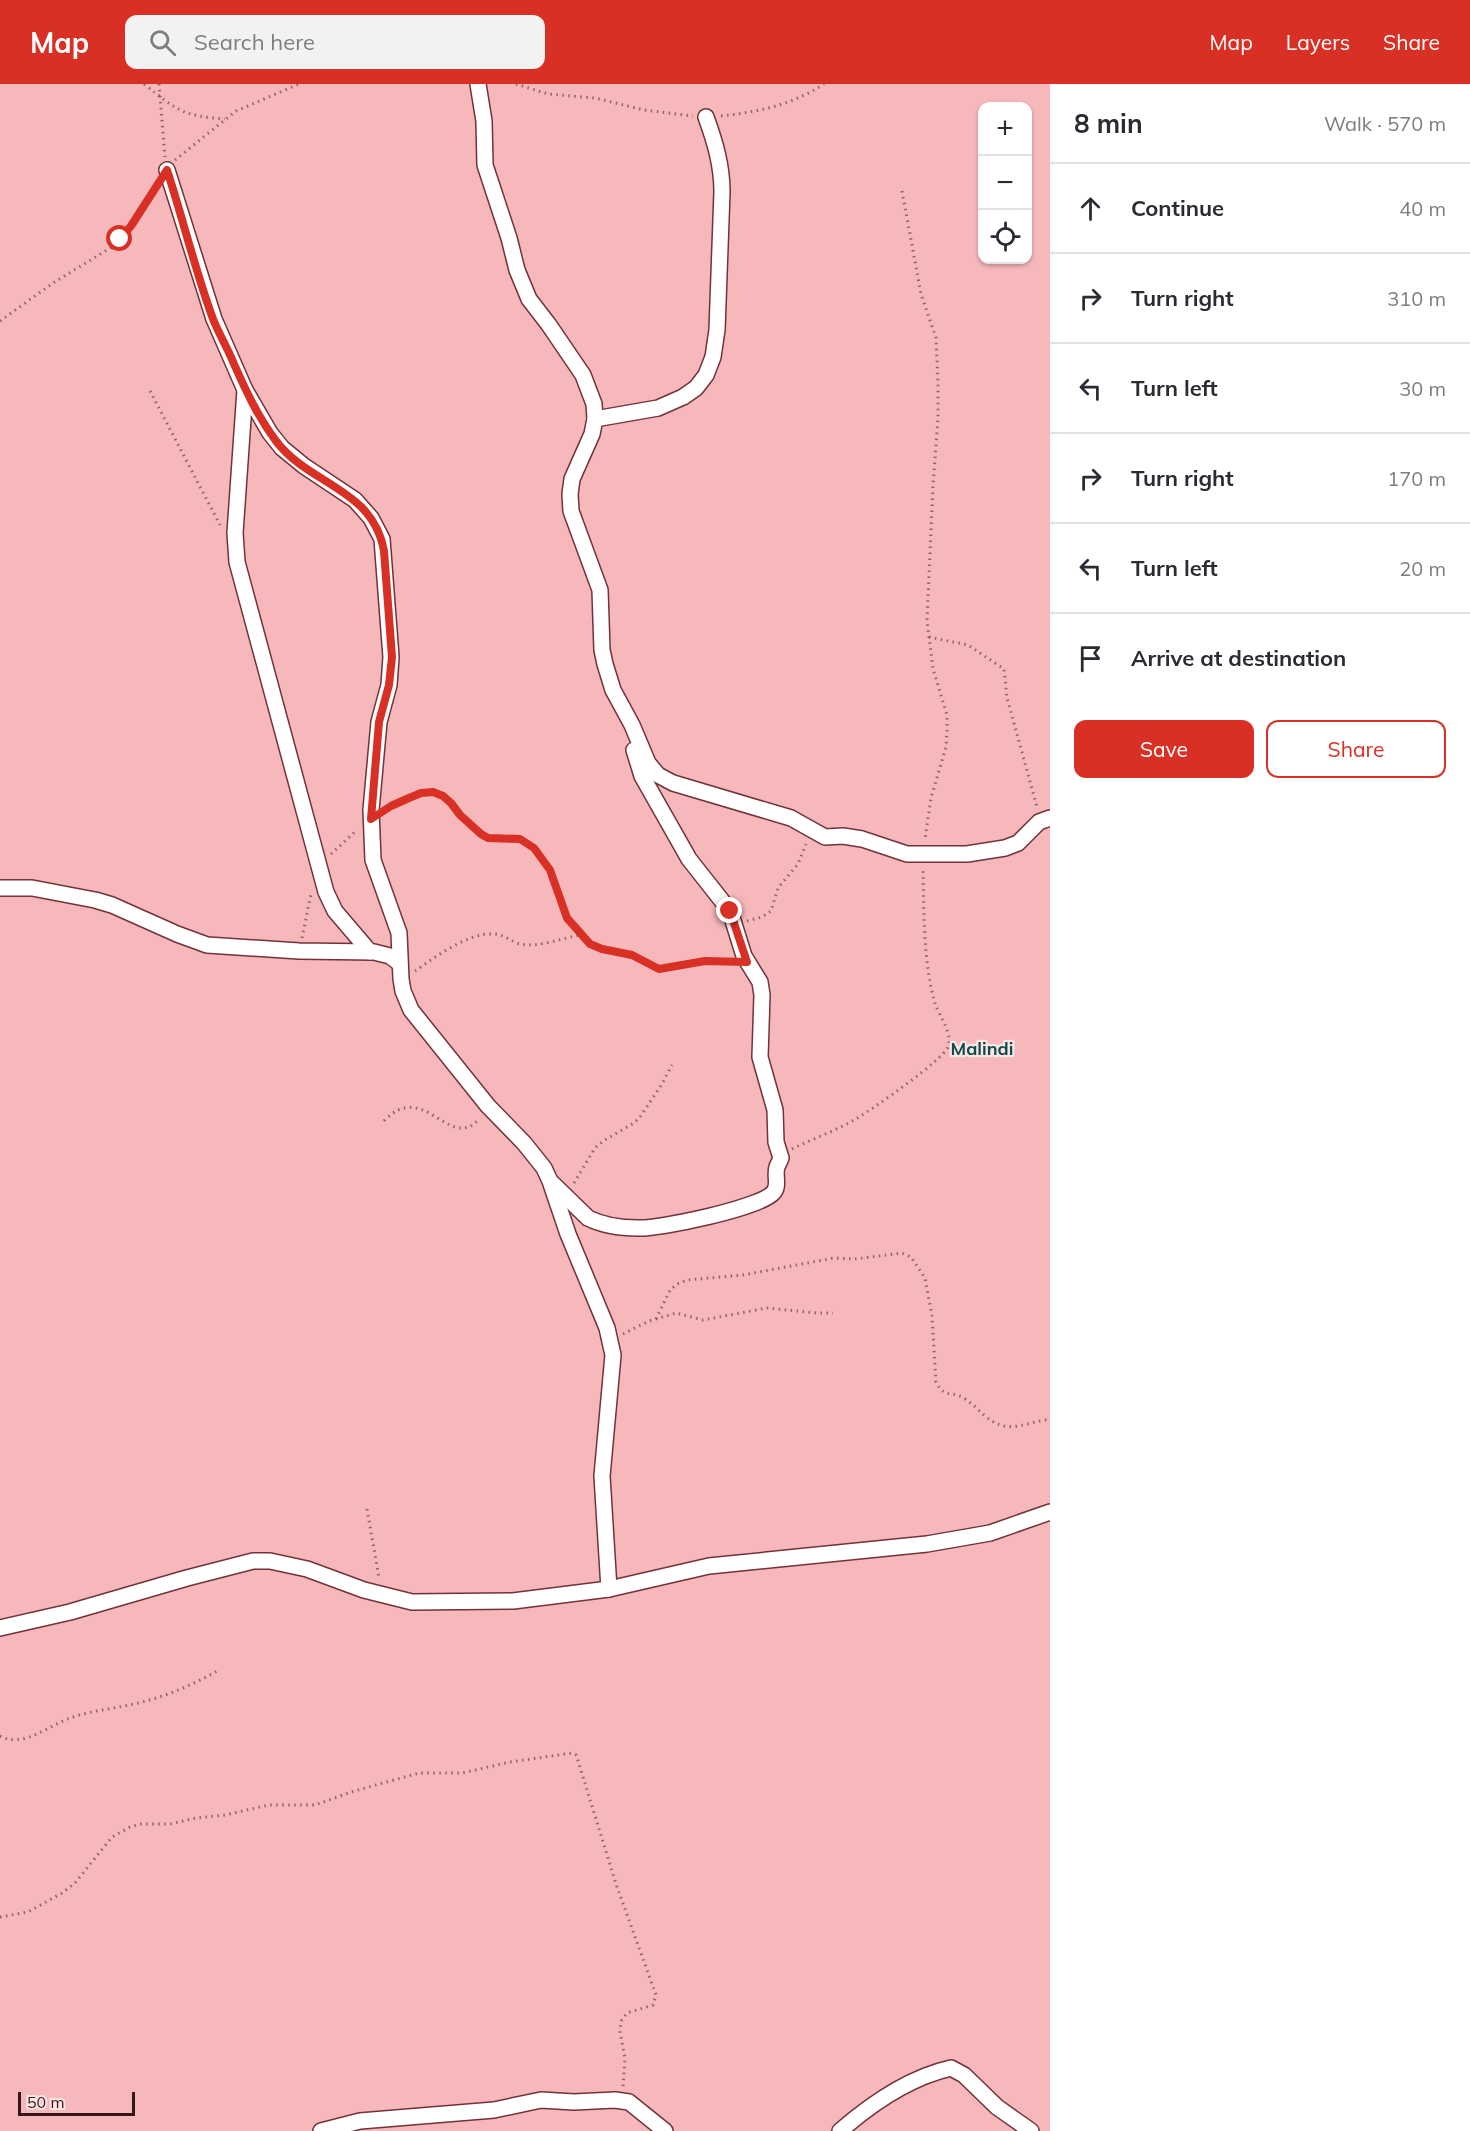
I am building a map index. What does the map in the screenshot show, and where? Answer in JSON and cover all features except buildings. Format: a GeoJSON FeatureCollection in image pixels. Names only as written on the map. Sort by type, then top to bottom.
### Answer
{"type":"FeatureCollection","features":[{"type":"Feature","properties":{"kind":"street"},"geometry":{"type":"LineString","coordinates":[[478,84],[484,121],[485,165],[517,270],[529,299],[583,375],[594,404],[595,419],[592,434],[573,480],[570,494],[571,512],[600,590],[602,650],[605,664],[613,690],[648,764],[663,779],[792,818],[825,837],[843,836],[862,839],[895,851],[922,855],[967,854],[1005,848],[1018,843],[1046,819]]}},
{"type":"Feature","properties":{"kind":"street"},"geometry":{"type":"LineString","coordinates":[[595,419],[658,408],[683,397],[696,388],[706,375],[713,357],[717,330],[722,170],[706,117]]}},
{"type":"Feature","properties":{"kind":"street"},"geometry":{"type":"LineString","coordinates":[[167,170],[214,319],[245,390],[282,448],[303,466],[355,500],[371,518],[382,539],[392,657],[389,685],[379,722],[371,819],[373,860],[399,933],[399,963],[405,997],[419,1022],[544,1168],[568,1234],[607,1328],[613,1355],[602,1476],[609,1589]]}},
{"type":"Feature","properties":{"kind":"street"},"geometry":{"type":"LineString","coordinates":[[245,390],[235,546],[237,562],[326,892],[335,911],[370,952]]}},
{"type":"Feature","properties":{"kind":"street"},"geometry":{"type":"LineString","coordinates":[[550,1181],[581,1213],[595,1222],[637,1228],[657,1227],[724,1212],[766,1198],[772,1195],[776,1187],[776,1169],[780,1157],[776,1142],[775,1110],[760,1057],[761,987],[747,962],[730,911],[689,859],[642,776],[633,745],[635,733]]}},
{"type":"Feature","properties":{"kind":"street"},"geometry":{"type":"LineString","coordinates":[[0,888],[32,888],[95,900],[207,945],[299,951],[381,952],[399,963]]}},
{"type":"Feature","properties":{"kind":"street"},"geometry":{"type":"LineString","coordinates":[[0,1628],[70,1612],[253,1561],[270,1561],[307,1569],[380,1595],[412,1602],[513,1601],[609,1589],[709,1566],[927,1544],[979,1535],[1050,1512]]}},
{"type":"Feature","properties":{"kind":"street"},"geometry":{"type":"LineString","coordinates":[[840,2131],[912,2082],[951,2068],[964,2075],[997,2107],[1031,2131]]}},
{"type":"Feature","properties":{"kind":"street"},"geometry":{"type":"LineString","coordinates":[[321,2131],[360,2121],[494,2110],[541,2100],[629,2102],[665,2131]]}},
{"type":"Feature","properties":{"kind":"path"},"geometry":{"type":"LineString","coordinates":[[144,84],[167,104],[184,112],[199,117],[225,119]]}},
{"type":"Feature","properties":{"kind":"path"},"geometry":{"type":"LineString","coordinates":[[159,84],[167,170]]}},
{"type":"Feature","properties":{"kind":"path"},"geometry":{"type":"LineString","coordinates":[[0,321],[53,283],[112,247],[131,226],[167,170],[190,147],[225,119],[244,107],[299,84]]}},
{"type":"Feature","properties":{"kind":"path"},"geometry":{"type":"LineString","coordinates":[[516,84],[548,94],[595,98],[644,110],[706,117],[764,110],[792,101],[824,84]]}},
{"type":"Feature","properties":{"kind":"path"},"geometry":{"type":"LineString","coordinates":[[780,1157],[859,1117],[941,1057],[948,1046],[948,1037],[935,1003],[925,939],[922,855],[931,798],[946,747],[947,731],[945,704],[933,669],[927,621],[928,572],[939,418],[936,338],[921,294],[902,191]]}},
{"type":"Feature","properties":{"kind":"path"},"geometry":{"type":"LineString","coordinates":[[150,391],[218,522],[235,546]]}},
{"type":"Feature","properties":{"kind":"path"},"geometry":{"type":"LineString","coordinates":[[929,637],[968,645],[1004,669],[1007,698],[1046,819]]}},
{"type":"Feature","properties":{"kind":"path"},"geometry":{"type":"LineString","coordinates":[[320,867],[350,835],[371,819],[391,806],[421,793],[433,792],[443,796],[481,834],[488,838],[520,839],[534,848],[550,870],[567,918],[580,934],[596,947],[632,955],[659,969],[705,961],[747,962]]}},
{"type":"Feature","properties":{"kind":"path"},"geometry":{"type":"LineString","coordinates":[[737,930],[744,922],[771,912],[778,888],[798,864],[805,844],[813,838],[825,837]]}},
{"type":"Feature","properties":{"kind":"path"},"geometry":{"type":"LineString","coordinates":[[299,951],[312,891]]}},
{"type":"Feature","properties":{"kind":"path"},"geometry":{"type":"LineString","coordinates":[[401,980],[443,951],[488,934],[498,934],[526,945],[580,934]]}},
{"type":"Feature","properties":{"kind":"path"},"geometry":{"type":"LineString","coordinates":[[566,1197],[595,1148],[640,1117],[672,1065]]}},
{"type":"Feature","properties":{"kind":"path"},"geometry":{"type":"LineString","coordinates":[[384,1121],[396,1110],[422,1109],[461,1130],[472,1126],[490,1107]]}},
{"type":"Feature","properties":{"kind":"path"},"geometry":{"type":"LineString","coordinates":[[656,1319],[670,1290],[687,1280],[743,1275],[834,1258],[854,1259],[902,1253],[911,1257],[925,1278],[932,1316],[936,1382],[939,1389],[947,1394],[962,1397],[998,1425],[1014,1428],[1046,1420],[1050,1422]]}},
{"type":"Feature","properties":{"kind":"path"},"geometry":{"type":"LineString","coordinates":[[611,1346],[624,1334],[656,1319],[676,1313],[703,1320],[767,1308],[833,1313]]}},
{"type":"Feature","properties":{"kind":"path"},"geometry":{"type":"LineString","coordinates":[[367,1509],[378,1569],[380,1595]]}},
{"type":"Feature","properties":{"kind":"path"},"geometry":{"type":"LineString","coordinates":[[0,1736],[7,1740],[29,1737],[76,1716],[146,1701],[197,1682],[219,1670]]}},
{"type":"Feature","properties":{"kind":"path"},"geometry":{"type":"LineString","coordinates":[[0,1917],[28,1912],[62,1893],[75,1883],[112,1837],[130,1827],[141,1824],[170,1824],[269,1805],[315,1805],[351,1792],[419,1773],[462,1773],[510,1762],[567,1753],[574,1754],[616,1884],[656,1995],[653,2005],[627,2013],[621,2021],[620,2032],[625,2058],[624,2084],[615,2100]]}},
{"type":"Feature","properties":{"kind":"district","name":"Malindi"},"geometry":{"type":"Point","coordinates":[982,1048]}},
{"type":"Feature","properties":{"kind":"route"},"geometry":{"type":"LineString","coordinates":[[120,239],[158,187],[167,170],[214,319],[245,390],[270,433],[282,448],[303,466],[355,500],[377,527],[384,551],[392,657],[389,685],[379,722],[371,819],[391,806],[421,793],[433,792],[443,796],[481,834],[488,838],[520,839],[534,848],[550,870],[567,918],[590,944],[632,955],[655,968],[672,968],[705,961],[747,962],[730,911]]}}]}
